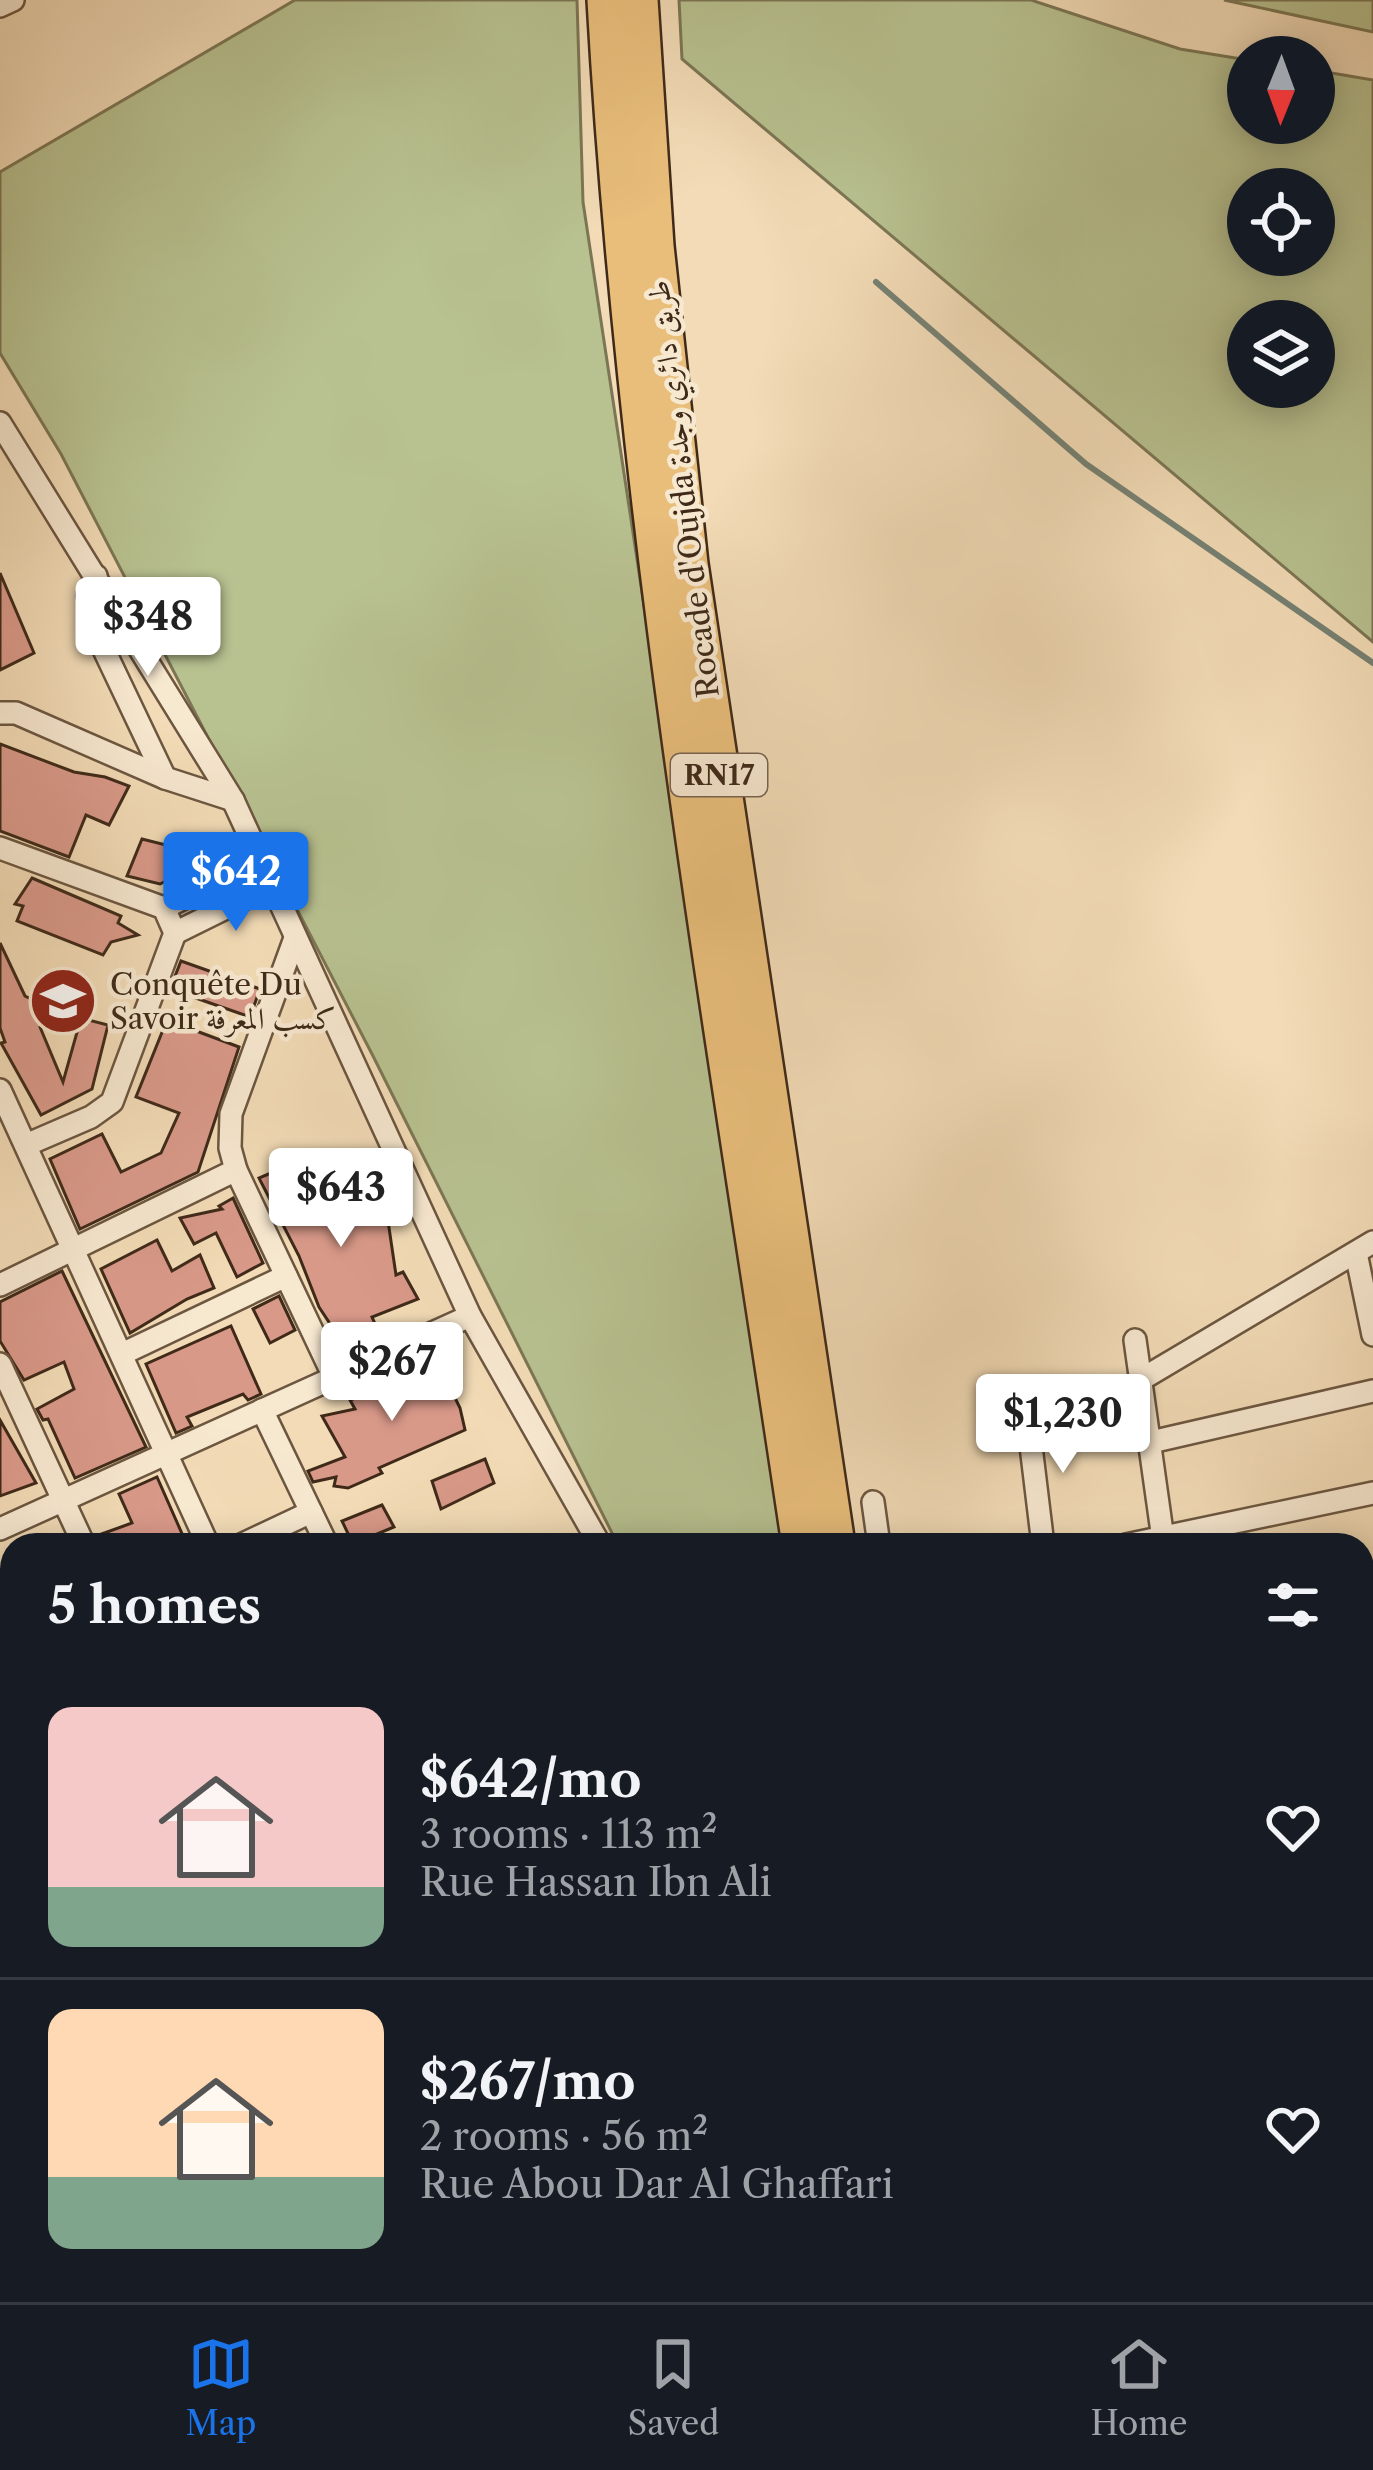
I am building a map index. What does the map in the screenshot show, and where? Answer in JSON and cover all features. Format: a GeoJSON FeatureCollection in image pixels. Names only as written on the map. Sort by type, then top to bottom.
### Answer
{"type":"FeatureCollection","features":[{"type":"Feature","properties":{"kind":"highway","name":"Rocade d'Oujda طريق دائري وجدة"},"geometry":{"type":"LineString","coordinates":[[607,0],[635,367],[668,642],[800,1533]]}},
{"type":"Feature","properties":{"kind":"highway","name":"Rocade d'Oujda طريق دائري وجدة"},"geometry":{"type":"LineString","coordinates":[[638,0],[654,246],[688,564],[833,1533]]}},
{"type":"Feature","properties":{"kind":"street"},"geometry":{"type":"LineString","coordinates":[[0,6],[13,0]]}},
{"type":"Feature","properties":{"kind":"street"},"geometry":{"type":"LineString","coordinates":[[0,423],[7,452],[96,576],[233,800],[470,1316],[593,1533]]}},
{"type":"Feature","properties":{"kind":"street"},"geometry":{"type":"LineString","coordinates":[[96,576],[88,595],[96,633],[166,778]]}},
{"type":"Feature","properties":{"kind":"street"},"geometry":{"type":"LineString","coordinates":[[0,712],[16,713],[166,778],[233,800]]}},
{"type":"Feature","properties":{"kind":"street"},"geometry":{"type":"LineString","coordinates":[[0,848],[164,908],[175,933]]}},
{"type":"Feature","properties":{"kind":"street"},"geometry":{"type":"LineString","coordinates":[[164,908],[260,860]]}},
{"type":"Feature","properties":{"kind":"street"},"geometry":{"type":"LineString","coordinates":[[26,1145],[91,1117],[112,1102],[175,933],[272,885]]}},
{"type":"Feature","properties":{"kind":"street"},"geometry":{"type":"LineString","coordinates":[[295,938],[231,1114],[230,1148],[236,1170],[334,1377]]}},
{"type":"Feature","properties":{"kind":"street"},"geometry":{"type":"LineString","coordinates":[[0,1090],[203,1533]]}},
{"type":"Feature","properties":{"kind":"street"},"geometry":{"type":"LineString","coordinates":[[0,1285],[236,1170]]}},
{"type":"Feature","properties":{"kind":"street"},"geometry":{"type":"LineString","coordinates":[[1142,1379],[1364,1248],[1373,1335]]}},
{"type":"Feature","properties":{"kind":"street"},"geometry":{"type":"LineString","coordinates":[[122,1354],[286,1276]]}},
{"type":"Feature","properties":{"kind":"street"},"geometry":{"type":"LineString","coordinates":[[0,1529],[470,1316]]}},
{"type":"Feature","properties":{"kind":"street"},"geometry":{"type":"LineString","coordinates":[[1135,1340],[1162,1533]]}},
{"type":"Feature","properties":{"kind":"street"},"geometry":{"type":"LineString","coordinates":[[0,1364],[78,1533]]}},
{"type":"Feature","properties":{"kind":"street"},"geometry":{"type":"LineString","coordinates":[[1151,1442],[1373,1391]]}},
{"type":"Feature","properties":{"kind":"street"},"geometry":{"type":"LineString","coordinates":[[262,1410],[321,1533]]}},
{"type":"Feature","properties":{"kind":"street"},"geometry":{"type":"LineString","coordinates":[[1027,1413],[1041,1533]]}},
{"type":"Feature","properties":{"kind":"street"},"geometry":{"type":"LineString","coordinates":[[1190,1533],[1373,1493]]}},
{"type":"Feature","properties":{"kind":"street"},"geometry":{"type":"LineString","coordinates":[[873,1502],[877,1533]]}},
{"type":"Feature","properties":{"kind":"street"},"geometry":{"type":"LineString","coordinates":[[266,1533],[311,1512]]}},
{"type":"Feature","properties":{"kind":"green space"},"geometry":{"type":"Polygon","coordinates":[[[295,0],[577,0],[583,202],[784,1533],[612,1533],[372,1054],[61,454],[0,353],[0,172],[295,0]]]}},
{"type":"Feature","properties":{"kind":"green space"},"geometry":{"type":"Polygon","coordinates":[[[679,0],[1031,0],[1180,49],[1227,57],[1227,144],[1335,144],[1335,74],[1373,80],[1373,642],[682,59],[679,0]]]}},
{"type":"Feature","properties":{"kind":"green space"},"geometry":{"type":"Polygon","coordinates":[[[1224,0],[1373,0],[1373,32],[1224,0]]]}},
{"type":"Feature","properties":{"kind":"building"},"geometry":{"type":"Polygon","coordinates":[[[0,573],[34,653],[0,670],[0,573]]]}},
{"type":"Feature","properties":{"kind":"building"},"geometry":{"type":"Polygon","coordinates":[[[0,744],[74,772],[129,786],[109,825],[86,815],[69,857],[0,831],[0,744]]]}},
{"type":"Feature","properties":{"kind":"building"},"geometry":{"type":"Polygon","coordinates":[[[142,839],[170,846],[184,872],[160,884],[127,876],[142,839]]]}},
{"type":"Feature","properties":{"kind":"building"},"geometry":{"type":"Polygon","coordinates":[[[32,878],[121,916],[118,923],[138,935],[111,942],[103,955],[17,921],[23,906],[15,904],[32,878]]]}},
{"type":"Feature","properties":{"kind":"building"},"geometry":{"type":"Polygon","coordinates":[[[0,943],[25,996],[49,1007],[40,1027],[63,1082],[81,1018],[108,1025],[92,1089],[41,1115],[1,1043],[5,1042],[0,1028],[0,943]]]}},
{"type":"Feature","properties":{"kind":"building"},"geometry":{"type":"Polygon","coordinates":[[[181,961],[260,989],[250,1017],[170,989],[181,961]]]}},
{"type":"Feature","properties":{"kind":"building"},"geometry":{"type":"Polygon","coordinates":[[[167,1020],[239,1047],[198,1172],[80,1229],[50,1159],[102,1134],[121,1172],[161,1153],[179,1113],[136,1097],[167,1020]]]}},
{"type":"Feature","properties":{"kind":"building"},"geometry":{"type":"Polygon","coordinates":[[[302,1160],[316,1187],[362,1173],[388,1221],[396,1275],[403,1272],[418,1299],[372,1317],[382,1339],[350,1354],[319,1307],[259,1178],[302,1160]]]}},
{"type":"Feature","properties":{"kind":"building"},"geometry":{"type":"Polygon","coordinates":[[[233,1198],[263,1263],[237,1277],[216,1233],[194,1244],[180,1218],[222,1209],[219,1206],[233,1198]]]}},
{"type":"Feature","properties":{"kind":"building"},"geometry":{"type":"Polygon","coordinates":[[[157,1240],[172,1271],[200,1255],[214,1288],[130,1333],[101,1269],[157,1240]]]}},
{"type":"Feature","properties":{"kind":"building"},"geometry":{"type":"Polygon","coordinates":[[[62,1271],[146,1447],[75,1478],[48,1419],[43,1420],[37,1409],[74,1389],[64,1362],[24,1380],[0,1341],[0,1302],[62,1271]]]}},
{"type":"Feature","properties":{"kind":"building"},"geometry":{"type":"Polygon","coordinates":[[[279,1296],[295,1330],[270,1343],[253,1309],[279,1296]]]}},
{"type":"Feature","properties":{"kind":"building"},"geometry":{"type":"Polygon","coordinates":[[[231,1326],[261,1394],[248,1400],[243,1394],[187,1417],[192,1426],[176,1433],[146,1364],[231,1326]]]}},
{"type":"Feature","properties":{"kind":"building"},"geometry":{"type":"Polygon","coordinates":[[[434,1355],[460,1408],[465,1430],[379,1468],[382,1473],[348,1488],[334,1486],[336,1477],[313,1482],[308,1471],[345,1457],[322,1416],[355,1409],[350,1400],[404,1381],[398,1370],[434,1355]]]}},
{"type":"Feature","properties":{"kind":"building"},"geometry":{"type":"Polygon","coordinates":[[[0,1420],[36,1483],[0,1496],[0,1420]]]}},
{"type":"Feature","properties":{"kind":"building"},"geometry":{"type":"Polygon","coordinates":[[[485,1459],[494,1483],[441,1509],[432,1481],[485,1459]]]}},
{"type":"Feature","properties":{"kind":"building"},"geometry":{"type":"Polygon","coordinates":[[[157,1477],[182,1533],[104,1533],[132,1523],[119,1494],[157,1477]]]}},
{"type":"Feature","properties":{"kind":"building"},"geometry":{"type":"Polygon","coordinates":[[[382,1505],[394,1527],[380,1533],[348,1533],[342,1521],[382,1505]]]}},
{"type":"Feature","properties":{"kind":"waterway"},"geometry":{"type":"LineString","coordinates":[[876,282],[1086,464],[1373,663]]}},
{"type":"Feature","properties":{"kind":"place","name":"Conquête Du Savoir كسب المعرفة"},"geometry":{"type":"Point","coordinates":[63,1001]}}]}
